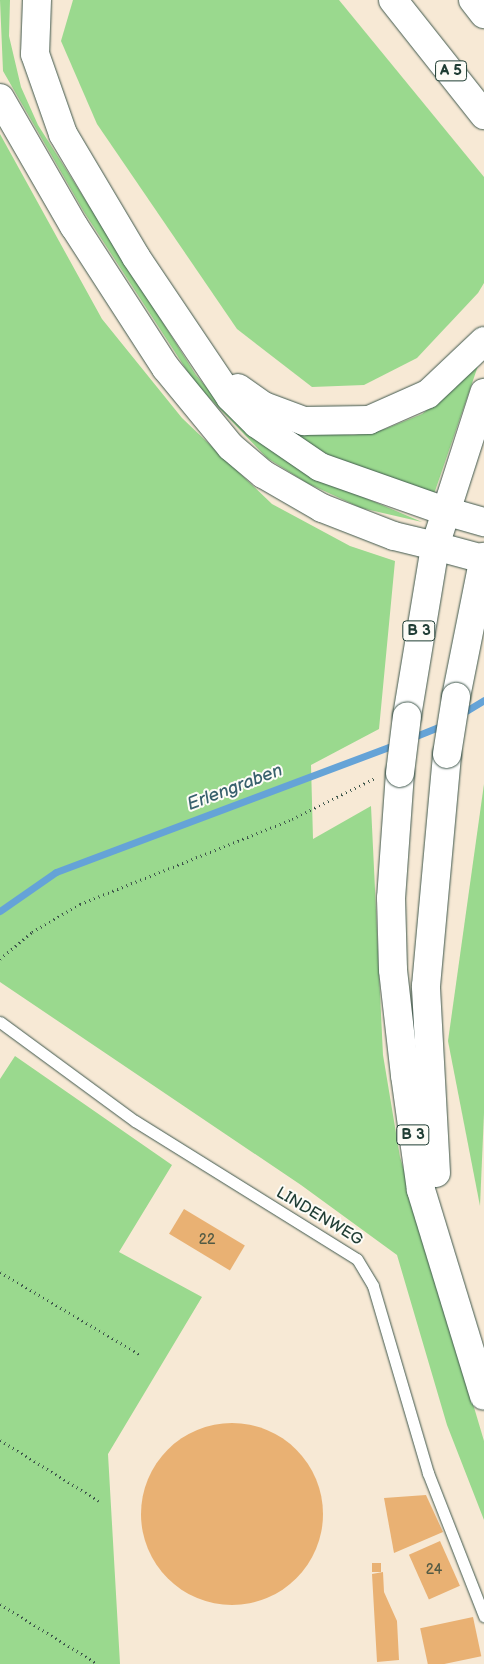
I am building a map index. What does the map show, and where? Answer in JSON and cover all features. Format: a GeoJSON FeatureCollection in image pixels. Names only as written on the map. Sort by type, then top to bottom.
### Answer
{"type":"FeatureCollection","features":[{"type":"Feature","properties":{"kind":"main road"},"geometry":{"type":"LineString","coordinates":[[37,0],[35,54],[63,134],[199,354],[230,397],[288,448],[356,482],[484,522]]}},
{"type":"Feature","properties":{"kind":"main road"},"geometry":{"type":"LineString","coordinates":[[385,0],[418,28]]}},
{"type":"Feature","properties":{"kind":"main road","name":"A 5"},"geometry":{"type":"LineString","coordinates":[[393,0],[418,28],[484,115]]}},
{"type":"Feature","properties":{"kind":"main road"},"geometry":{"type":"LineString","coordinates":[[473,0],[484,14]]}},
{"type":"Feature","properties":{"kind":"main road"},"geometry":{"type":"LineString","coordinates":[[0,98],[144,335],[231,447],[264,474],[322,508],[394,536],[484,558]]}},
{"type":"Feature","properties":{"kind":"main road"},"geometry":{"type":"LineString","coordinates":[[199,354],[264,406],[304,421],[348,424],[410,406],[445,380],[484,341]]}},
{"type":"Feature","properties":{"kind":"main road","name":"B 3"},"geometry":{"type":"LineString","coordinates":[[484,392],[445,511],[436,546],[407,716],[392,773],[391,898],[393,970],[421,1190],[455,1296],[484,1396]]}},
{"type":"Feature","properties":{"kind":"main road","name":"B 3"},"geometry":{"type":"LineString","coordinates":[[455,1296],[436,1169],[426,986],[447,754],[456,697],[484,558]]}},
{"type":"Feature","properties":{"kind":"lane","name":"LINDENWEG"},"geometry":{"type":"LineString","coordinates":[[0,1022],[135,1120],[358,1259],[373,1286],[428,1473],[484,1616]]}},
{"type":"Feature","properties":{"kind":"path"},"geometry":{"type":"LineString","coordinates":[[0,958],[32,932],[80,904],[292,819],[392,773]]}},
{"type":"Feature","properties":{"kind":"path"},"geometry":{"type":"LineString","coordinates":[[0,1272],[141,1355]]}},
{"type":"Feature","properties":{"kind":"path"},"geometry":{"type":"LineString","coordinates":[[0,1440],[100,1501]]}},
{"type":"Feature","properties":{"kind":"path"},"geometry":{"type":"LineString","coordinates":[[0,1604],[98,1664]]}},
{"type":"Feature","properties":{"kind":"green space"},"geometry":{"type":"Polygon","coordinates":[[[0,0],[10,0],[9,36],[21,87],[38,125],[196,375],[224,408],[302,471],[422,522],[361,508],[307,483],[267,458],[195,383],[84,212],[3,71],[0,0]]]}},
{"type":"Feature","properties":{"kind":"green space"},"geometry":{"type":"Polygon","coordinates":[[[73,0],[339,0],[484,177],[484,283],[478,293],[417,358],[364,385],[312,387],[237,329],[97,124],[61,41],[73,0]]]}},
{"type":"Feature","properties":{"kind":"green space"},"geometry":{"type":"Polygon","coordinates":[[[0,134],[102,319],[182,418],[272,504],[350,546],[395,561],[379,729],[311,765],[313,839],[371,806],[383,1055],[400,1157],[484,1441],[484,1520],[447,1425],[397,1255],[301,1185],[0,982],[0,134]]]}},
{"type":"Feature","properties":{"kind":"green space"},"geometry":{"type":"Polygon","coordinates":[[[480,360],[433,497],[348,467],[283,428],[353,435],[385,429],[422,414],[453,390],[480,360]]]}},
{"type":"Feature","properties":{"kind":"green space"},"geometry":{"type":"Polygon","coordinates":[[[484,784],[484,1113],[480,1206],[448,1041],[484,784]]]}},
{"type":"Feature","properties":{"kind":"green space"},"geometry":{"type":"Polygon","coordinates":[[[15,1056],[172,1165],[119,1252],[202,1297],[108,1454],[120,1664],[0,1664],[0,1079],[15,1056]]]}},
{"type":"Feature","properties":{"kind":"building"},"geometry":{"type":"Polygon","coordinates":[[[184,1209],[245,1246],[230,1270],[169,1234],[184,1209]]]}},
{"type":"Feature","properties":{"kind":"building"},"geometry":{"type":"Polygon","coordinates":[[[232,1423],[250,1425],[267,1430],[282,1438],[302,1456],[316,1479],[321,1496],[323,1514],[321,1532],[316,1549],[308,1564],[290,1584],[267,1598],[250,1603],[232,1605],[214,1603],[197,1598],[182,1590],[162,1572],[148,1549],[143,1532],[141,1514],[143,1496],[148,1479],[156,1464],[174,1444],[197,1430],[214,1425],[232,1423]]]}},
{"type":"Feature","properties":{"kind":"building"},"geometry":{"type":"Polygon","coordinates":[[[426,1495],[443,1532],[394,1553],[384,1498],[426,1495]]]}},
{"type":"Feature","properties":{"kind":"building"},"geometry":{"type":"Polygon","coordinates":[[[440,1541],[460,1586],[429,1600],[409,1555],[440,1541]]]}},
{"type":"Feature","properties":{"kind":"building"},"geometry":{"type":"Polygon","coordinates":[[[372,1563],[381,1563],[381,1572],[372,1572],[372,1563]]]}},
{"type":"Feature","properties":{"kind":"building"},"geometry":{"type":"Polygon","coordinates":[[[383,1572],[384,1592],[397,1621],[399,1660],[377,1662],[372,1574],[383,1572]]]}},
{"type":"Feature","properties":{"kind":"building"},"geometry":{"type":"Polygon","coordinates":[[[473,1617],[481,1656],[444,1664],[428,1664],[420,1628],[473,1617]]]}},
{"type":"Feature","properties":{"kind":"waterway","name":"Erlengraben"},"geometry":{"type":"LineString","coordinates":[[461,714],[484,700]]}},
{"type":"Feature","properties":{"kind":"waterway","name":"Erlengraben"},"geometry":{"type":"LineString","coordinates":[[411,738],[445,724]]}},
{"type":"Feature","properties":{"kind":"waterway","name":"Erlengraben"},"geometry":{"type":"LineString","coordinates":[[0,911],[56,872],[397,744]]}}]}
